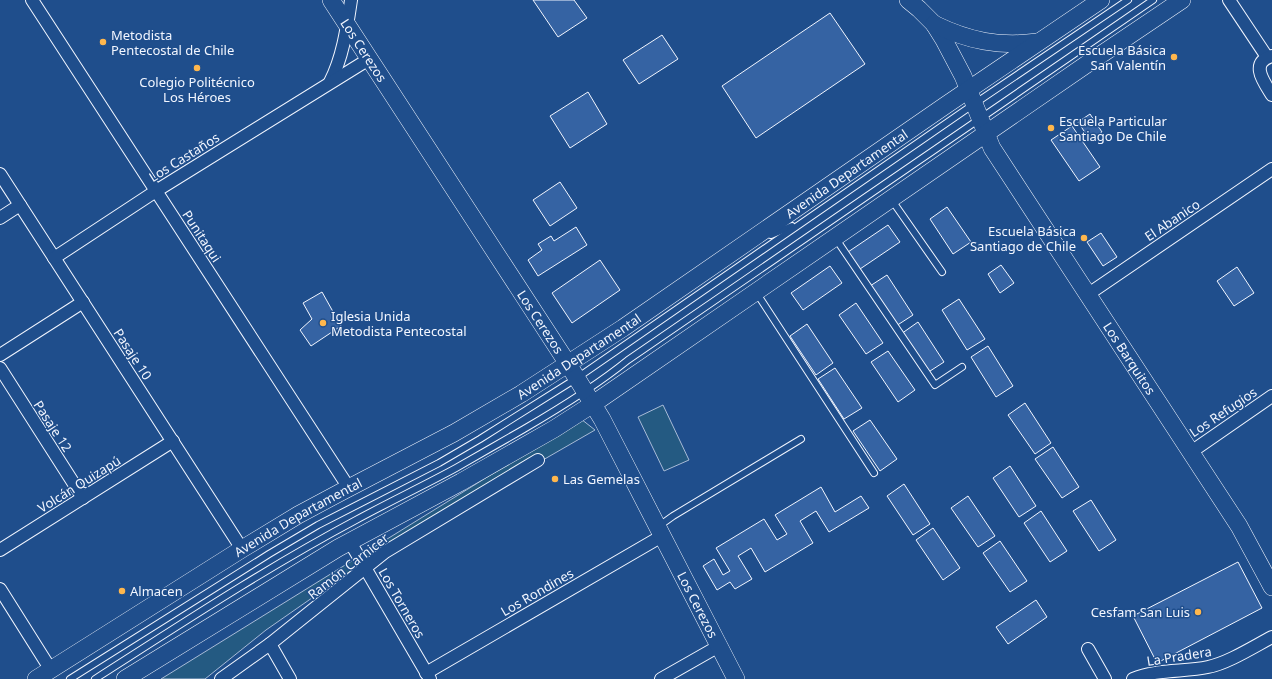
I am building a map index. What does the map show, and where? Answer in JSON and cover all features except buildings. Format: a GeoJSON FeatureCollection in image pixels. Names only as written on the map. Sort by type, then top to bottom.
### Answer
{"type":"FeatureCollection","features":[{"type":"Feature","properties":{"kind":"main road","name":"Los Cerezos"},"geometry":{"type":"LineString","coordinates":[[331,0],[581,384],[602,420],[736,679]]}},
{"type":"Feature","properties":{"kind":"main road"},"geometry":{"type":"LineString","coordinates":[[908,0],[934,24],[950,32],[968,38],[1004,44],[1022,44],[1040,41]]}},
{"type":"Feature","properties":{"kind":"main road","name":"Avenida Departamental"},"geometry":{"type":"LineString","coordinates":[[36,679],[242,549],[298,516],[454,433],[521,394],[581,384],[756,292],[891,199],[977,111],[1040,41],[1101,0]]}},
{"type":"Feature","properties":{"kind":"main road","name":"Avenida Departamental"},"geometry":{"type":"LineString","coordinates":[[124,679],[287,578],[554,429],[581,384],[722,260],[977,111],[1182,0]]}},
{"type":"Feature","properties":{"kind":"main road","name":"Los Barquitos"},"geometry":{"type":"LineString","coordinates":[[934,24],[956,61],[992,148],[1239,526],[1272,585]]}},
{"type":"Feature","properties":{"kind":"street","name":"Punitaqui"},"geometry":{"type":"LineString","coordinates":[[32,0],[349,488]]}},
{"type":"Feature","properties":{"kind":"street"},"geometry":{"type":"LineString","coordinates":[[330,82],[337,67],[351,0]]}},
{"type":"Feature","properties":{"kind":"street"},"geometry":{"type":"LineString","coordinates":[[1229,0],[1270,56],[1261,64],[1260,74],[1272,95]]}},
{"type":"Feature","properties":{"kind":"street","name":"Los Castaños"},"geometry":{"type":"LineString","coordinates":[[54,258],[156,191],[369,59]]}},
{"type":"Feature","properties":{"kind":"street","name":"El Abanico"},"geometry":{"type":"LineString","coordinates":[[1087,295],[1272,169]]}},
{"type":"Feature","properties":{"kind":"street","name":"Pasaje 10"},"geometry":{"type":"LineString","coordinates":[[0,174],[242,549]]}},
{"type":"Feature","properties":{"kind":"street"},"geometry":{"type":"LineString","coordinates":[[0,218],[20,205]]}},
{"type":"Feature","properties":{"kind":"street"},"geometry":{"type":"LineString","coordinates":[[0,355],[83,302]]}},
{"type":"Feature","properties":{"kind":"street","name":"Pasaje 12"},"geometry":{"type":"LineString","coordinates":[[2,375],[83,498]]}},
{"type":"Feature","properties":{"kind":"street","name":"Los Refugios"},"geometry":{"type":"LineString","coordinates":[[1191,452],[1272,396]]}},
{"type":"Feature","properties":{"kind":"street","name":"Volcán Quizapú"},"geometry":{"type":"LineString","coordinates":[[0,550],[173,441]]}},
{"type":"Feature","properties":{"kind":"street","name":"Ramón Carnicer"},"geometry":{"type":"LineString","coordinates":[[221,679],[270,644],[366,569],[385,552],[538,460]]}},
{"type":"Feature","properties":{"kind":"street","name":"Los Rondines"},"geometry":{"type":"LineString","coordinates":[[428,676],[660,531]]}},
{"type":"Feature","properties":{"kind":"street","name":"Los Torneros"},"geometry":{"type":"LineString","coordinates":[[350,542],[428,676]]}},
{"type":"Feature","properties":{"kind":"street"},"geometry":{"type":"LineString","coordinates":[[0,588],[51,670]]}},
{"type":"Feature","properties":{"kind":"street","name":"La Pradera"},"geometry":{"type":"LineString","coordinates":[[1133,679],[1146,675],[1215,666],[1272,637]]}},
{"type":"Feature","properties":{"kind":"street"},"geometry":{"type":"LineString","coordinates":[[270,644],[290,679]]}},
{"type":"Feature","properties":{"kind":"street"},"geometry":{"type":"LineString","coordinates":[[661,679],[719,646]]}},
{"type":"Feature","properties":{"kind":"street"},"geometry":{"type":"LineString","coordinates":[[1088,649],[1105,679]]}},
{"type":"Feature","properties":{"kind":"lane"},"geometry":{"type":"LineString","coordinates":[[70,679],[268,554],[338,514],[446,459],[581,384],[612,373],[628,360],[977,111],[1128,0]]}},
{"type":"Feature","properties":{"kind":"lane"},"geometry":{"type":"LineString","coordinates":[[95,679],[226,594],[290,556],[355,520],[456,468],[546,416],[581,384],[801,223],[1153,0]]}},
{"type":"Feature","properties":{"kind":"lane"},"geometry":{"type":"LineString","coordinates":[[891,199],[942,272]]}},
{"type":"Feature","properties":{"kind":"lane"},"geometry":{"type":"LineString","coordinates":[[767,237],[801,223]]}},
{"type":"Feature","properties":{"kind":"lane"},"geometry":{"type":"LineString","coordinates":[[835,238],[935,385],[962,367]]}},
{"type":"Feature","properties":{"kind":"lane"},"geometry":{"type":"LineString","coordinates":[[722,260],[740,254],[760,241]]}},
{"type":"Feature","properties":{"kind":"lane"},"geometry":{"type":"LineString","coordinates":[[756,292],[874,473]]}},
{"type":"Feature","properties":{"kind":"lane"},"geometry":{"type":"LineString","coordinates":[[660,531],[673,516],[801,439]]}},
{"type":"Feature","properties":{"kind":"shaded area"},"geometry":{"type":"Polygon","coordinates":[[[663,405],[689,460],[664,471],[638,417],[663,405]]]}},
{"type":"Feature","properties":{"kind":"shaded area"},"geometry":{"type":"Polygon","coordinates":[[[581,419],[595,430],[352,570],[266,630],[205,679],[161,679],[581,419]]]}},
{"type":"Feature","properties":{"kind":"place","name":"Metodista Pentecostal de Chile"},"geometry":{"type":"Point","coordinates":[103,42]}},
{"type":"Feature","properties":{"kind":"place","name":"Escuela Básica San Valentín"},"geometry":{"type":"Point","coordinates":[1174,57]}},
{"type":"Feature","properties":{"kind":"place","name":"Colegio Politécnico Los Héroes"},"geometry":{"type":"Point","coordinates":[197,68]}},
{"type":"Feature","properties":{"kind":"place","name":"Escuela Particular Santiago De Chile"},"geometry":{"type":"Point","coordinates":[1051,128]}},
{"type":"Feature","properties":{"kind":"place","name":"Escuela Básica Santiago de Chile"},"geometry":{"type":"Point","coordinates":[1084,238]}},
{"type":"Feature","properties":{"kind":"place","name":"Iglesia Unida Metodista Pentecostal"},"geometry":{"type":"Point","coordinates":[323,323]}},
{"type":"Feature","properties":{"kind":"place","name":"Las Gemelas"},"geometry":{"type":"Point","coordinates":[555,479]}},
{"type":"Feature","properties":{"kind":"place","name":"Almacen"},"geometry":{"type":"Point","coordinates":[122,591]}},
{"type":"Feature","properties":{"kind":"place","name":"Cesfam San Luis"},"geometry":{"type":"Point","coordinates":[1198,612]}}]}
